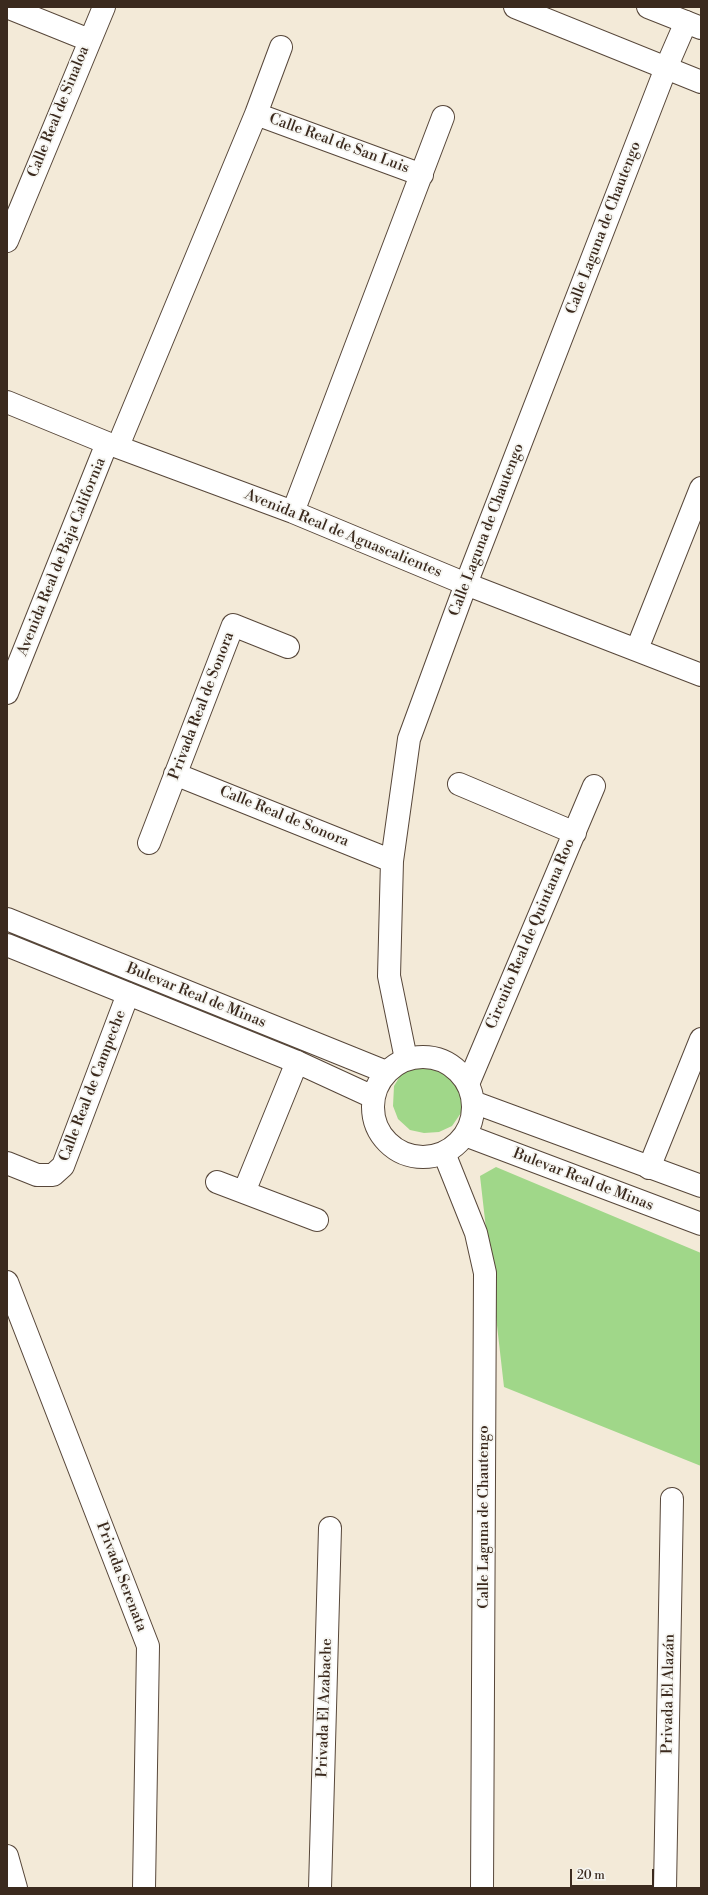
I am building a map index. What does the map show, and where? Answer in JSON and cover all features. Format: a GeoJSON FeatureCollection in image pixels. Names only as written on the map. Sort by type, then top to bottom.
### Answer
{"type":"FeatureCollection","features":[{"type":"Feature","properties":{"kind":"street","name":"Calle Real de Sinaloa"},"geometry":{"type":"LineString","coordinates":[[7,7],[89,40],[13,206],[7,240]]}},
{"type":"Feature","properties":{"kind":"street"},"geometry":{"type":"LineString","coordinates":[[89,40],[104,7]]}},
{"type":"Feature","properties":{"kind":"street"},"geometry":{"type":"LineString","coordinates":[[514,7],[701,82]]}},
{"type":"Feature","properties":{"kind":"street"},"geometry":{"type":"LineString","coordinates":[[648,7],[693,25]]}},
{"type":"Feature","properties":{"kind":"street","name":"Calle Laguna de Chautengo"},"geometry":{"type":"LineString","coordinates":[[406,1059],[389,976],[392,861],[409,740],[466,584],[666,68],[693,25]]}},
{"type":"Feature","properties":{"kind":"street"},"geometry":{"type":"LineString","coordinates":[[256,114],[281,48]]}},
{"type":"Feature","properties":{"kind":"street","name":"Calle Real de San Luis"},"geometry":{"type":"LineString","coordinates":[[113,444],[256,114],[422,175],[293,512]]}},
{"type":"Feature","properties":{"kind":"street"},"geometry":{"type":"LineString","coordinates":[[422,175],[443,117]]}},
{"type":"Feature","properties":{"kind":"street","name":"Avenida Real de Aguascalientes"},"geometry":{"type":"LineString","coordinates":[[7,402],[293,512],[466,584],[637,649],[701,676]]}},
{"type":"Feature","properties":{"kind":"street","name":"Avenida Real de Baja California"},"geometry":{"type":"LineString","coordinates":[[7,693],[113,444]]}},
{"type":"Feature","properties":{"kind":"street"},"geometry":{"type":"LineString","coordinates":[[637,649],[701,488]]}},
{"type":"Feature","properties":{"kind":"street","name":"Privada Real de Sonora"},"geometry":{"type":"LineString","coordinates":[[149,843],[233,625],[288,647]]}},
{"type":"Feature","properties":{"kind":"street","name":"Calle Real de Sonora"},"geometry":{"type":"LineString","coordinates":[[175,774],[392,861]]}},
{"type":"Feature","properties":{"kind":"street","name":"Circuito Real de Quintana Roo"},"geometry":{"type":"LineString","coordinates":[[459,784],[575,833],[470,1093]]}},
{"type":"Feature","properties":{"kind":"street"},"geometry":{"type":"LineString","coordinates":[[575,833],[594,786]]}},
{"type":"Feature","properties":{"kind":"street","name":"Bulevar Real de Minas"},"geometry":{"type":"LineString","coordinates":[[7,919],[386,1072]]}},
{"type":"Feature","properties":{"kind":"street","name":"Bulevar Real de Minas"},"geometry":{"type":"LineString","coordinates":[[7,945],[297,1062],[373,1097]]}},
{"type":"Feature","properties":{"kind":"street","name":"Calle Real de Campeche"},"geometry":{"type":"LineString","coordinates":[[7,1163],[37,1175],[53,1175],[63,1166],[128,994]]}},
{"type":"Feature","properties":{"kind":"street"},"geometry":{"type":"LineString","coordinates":[[649,1168],[701,1039]]}},
{"type":"Feature","properties":{"kind":"street"},"geometry":{"type":"LineString","coordinates":[[420,1056],[435,1058],[448,1063],[459,1072],[470,1093],[472,1119],[465,1135],[456,1145],[444,1153],[431,1157],[415,1157],[399,1152],[386,1142],[377,1129],[372,1114],[373,1097],[377,1084],[386,1072],[395,1064],[406,1059],[420,1056]]}},
{"type":"Feature","properties":{"kind":"street"},"geometry":{"type":"LineString","coordinates":[[244,1192],[297,1062]]}},
{"type":"Feature","properties":{"kind":"street"},"geometry":{"type":"LineString","coordinates":[[470,1093],[649,1168],[701,1186]]}},
{"type":"Feature","properties":{"kind":"street","name":"Bulevar Real de Minas"},"geometry":{"type":"LineString","coordinates":[[465,1135],[701,1224]]}},
{"type":"Feature","properties":{"kind":"street","name":"Calle Laguna de Chautengo"},"geometry":{"type":"LineString","coordinates":[[444,1153],[476,1233],[485,1273],[482,1888]]}},
{"type":"Feature","properties":{"kind":"street"},"geometry":{"type":"LineString","coordinates":[[217,1182],[317,1220]]}},
{"type":"Feature","properties":{"kind":"street","name":"Privada Serenata"},"geometry":{"type":"LineString","coordinates":[[7,1282],[148,1646],[144,1888]]}},
{"type":"Feature","properties":{"kind":"street","name":"Privada El Alazán"},"geometry":{"type":"LineString","coordinates":[[665,1888],[672,1500]]}},
{"type":"Feature","properties":{"kind":"street","name":"Privada El Azabache"},"geometry":{"type":"LineString","coordinates":[[320,1888],[330,1528]]}},
{"type":"Feature","properties":{"kind":"street"},"geometry":{"type":"LineString","coordinates":[[7,1856],[16,1888]]}},
{"type":"Feature","properties":{"kind":"green space"},"geometry":{"type":"Polygon","coordinates":[[[417,1059],[439,1062],[452,1070],[461,1079],[464,1093],[461,1113],[452,1126],[439,1132],[424,1133],[410,1130],[398,1119],[393,1106],[394,1086],[405,1068],[417,1059]]]}},
{"type":"Feature","properties":{"kind":"green space"},"geometry":{"type":"Polygon","coordinates":[[[496,1167],[701,1253],[701,1466],[504,1387],[480,1176],[496,1167]]]}}]}
